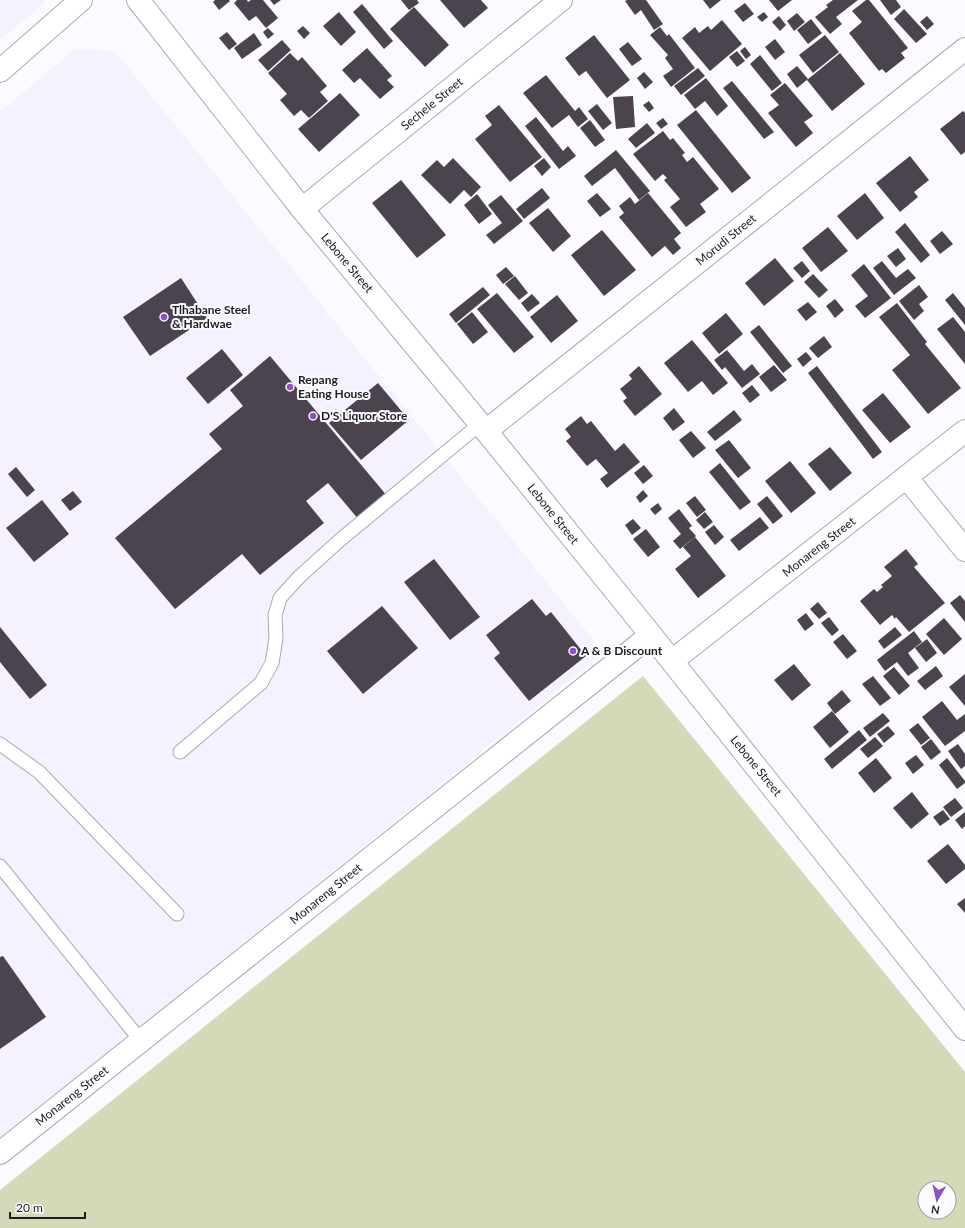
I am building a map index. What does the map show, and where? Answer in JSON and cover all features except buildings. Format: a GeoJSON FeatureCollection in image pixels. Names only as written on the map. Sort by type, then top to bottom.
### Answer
{"type":"FeatureCollection","features":[{"type":"Feature","properties":{"kind":"street"},"geometry":{"type":"LineString","coordinates":[[0,71],[81,0]]}},
{"type":"Feature","properties":{"kind":"street","name":"Lebone Street"},"geometry":{"type":"LineString","coordinates":[[138,0],[302,209],[483,427],[672,661],[965,1029]]}},
{"type":"Feature","properties":{"kind":"street","name":"Sechele Street"},"geometry":{"type":"LineString","coordinates":[[302,209],[561,0]]}},
{"type":"Feature","properties":{"kind":"street","name":"Morudi Street"},"geometry":{"type":"LineString","coordinates":[[483,427],[965,49]]}},
{"type":"Feature","properties":{"kind":"street","name":"Monareng Street"},"geometry":{"type":"LineString","coordinates":[[672,661],[965,431]]}},
{"type":"Feature","properties":{"kind":"street"},"geometry":{"type":"LineString","coordinates":[[907,478],[965,550]]}},
{"type":"Feature","properties":{"kind":"street","name":"Monareng Street"},"geometry":{"type":"LineString","coordinates":[[0,1153],[651,635]]}},
{"type":"Feature","properties":{"kind":"lane"},"geometry":{"type":"LineString","coordinates":[[180,752],[261,683],[272,663],[276,638],[275,615],[280,598],[299,577],[340,540],[483,427]]}},
{"type":"Feature","properties":{"kind":"lane"},"geometry":{"type":"LineString","coordinates":[[0,744],[39,772],[177,914]]}},
{"type":"Feature","properties":{"kind":"lane"},"geometry":{"type":"LineString","coordinates":[[0,866],[141,1041]]}},
{"type":"Feature","properties":{"kind":"shaded area"},"geometry":{"type":"Polygon","coordinates":[[[0,0],[45,0],[44,4],[0,40],[0,0]]]}},
{"type":"Feature","properties":{"kind":"shaded area"},"geometry":{"type":"Polygon","coordinates":[[[75,49],[115,51],[604,653],[0,1139],[0,112],[75,49]]]}},
{"type":"Feature","properties":{"kind":"green space"},"geometry":{"type":"Polygon","coordinates":[[[643,676],[965,1072],[965,1228],[0,1228],[0,1190],[643,676]]]}},
{"type":"Feature","properties":{"kind":"place","name":"Tlhabane Steel & Hardwae"},"geometry":{"type":"Point","coordinates":[164,317]}},
{"type":"Feature","properties":{"kind":"place","name":"Repang Eating House"},"geometry":{"type":"Point","coordinates":[290,387]}},
{"type":"Feature","properties":{"kind":"place","name":"D'S Liquor Store"},"geometry":{"type":"Point","coordinates":[313,416]}},
{"type":"Feature","properties":{"kind":"place","name":"A & B Discount"},"geometry":{"type":"Point","coordinates":[573,651]}}]}
